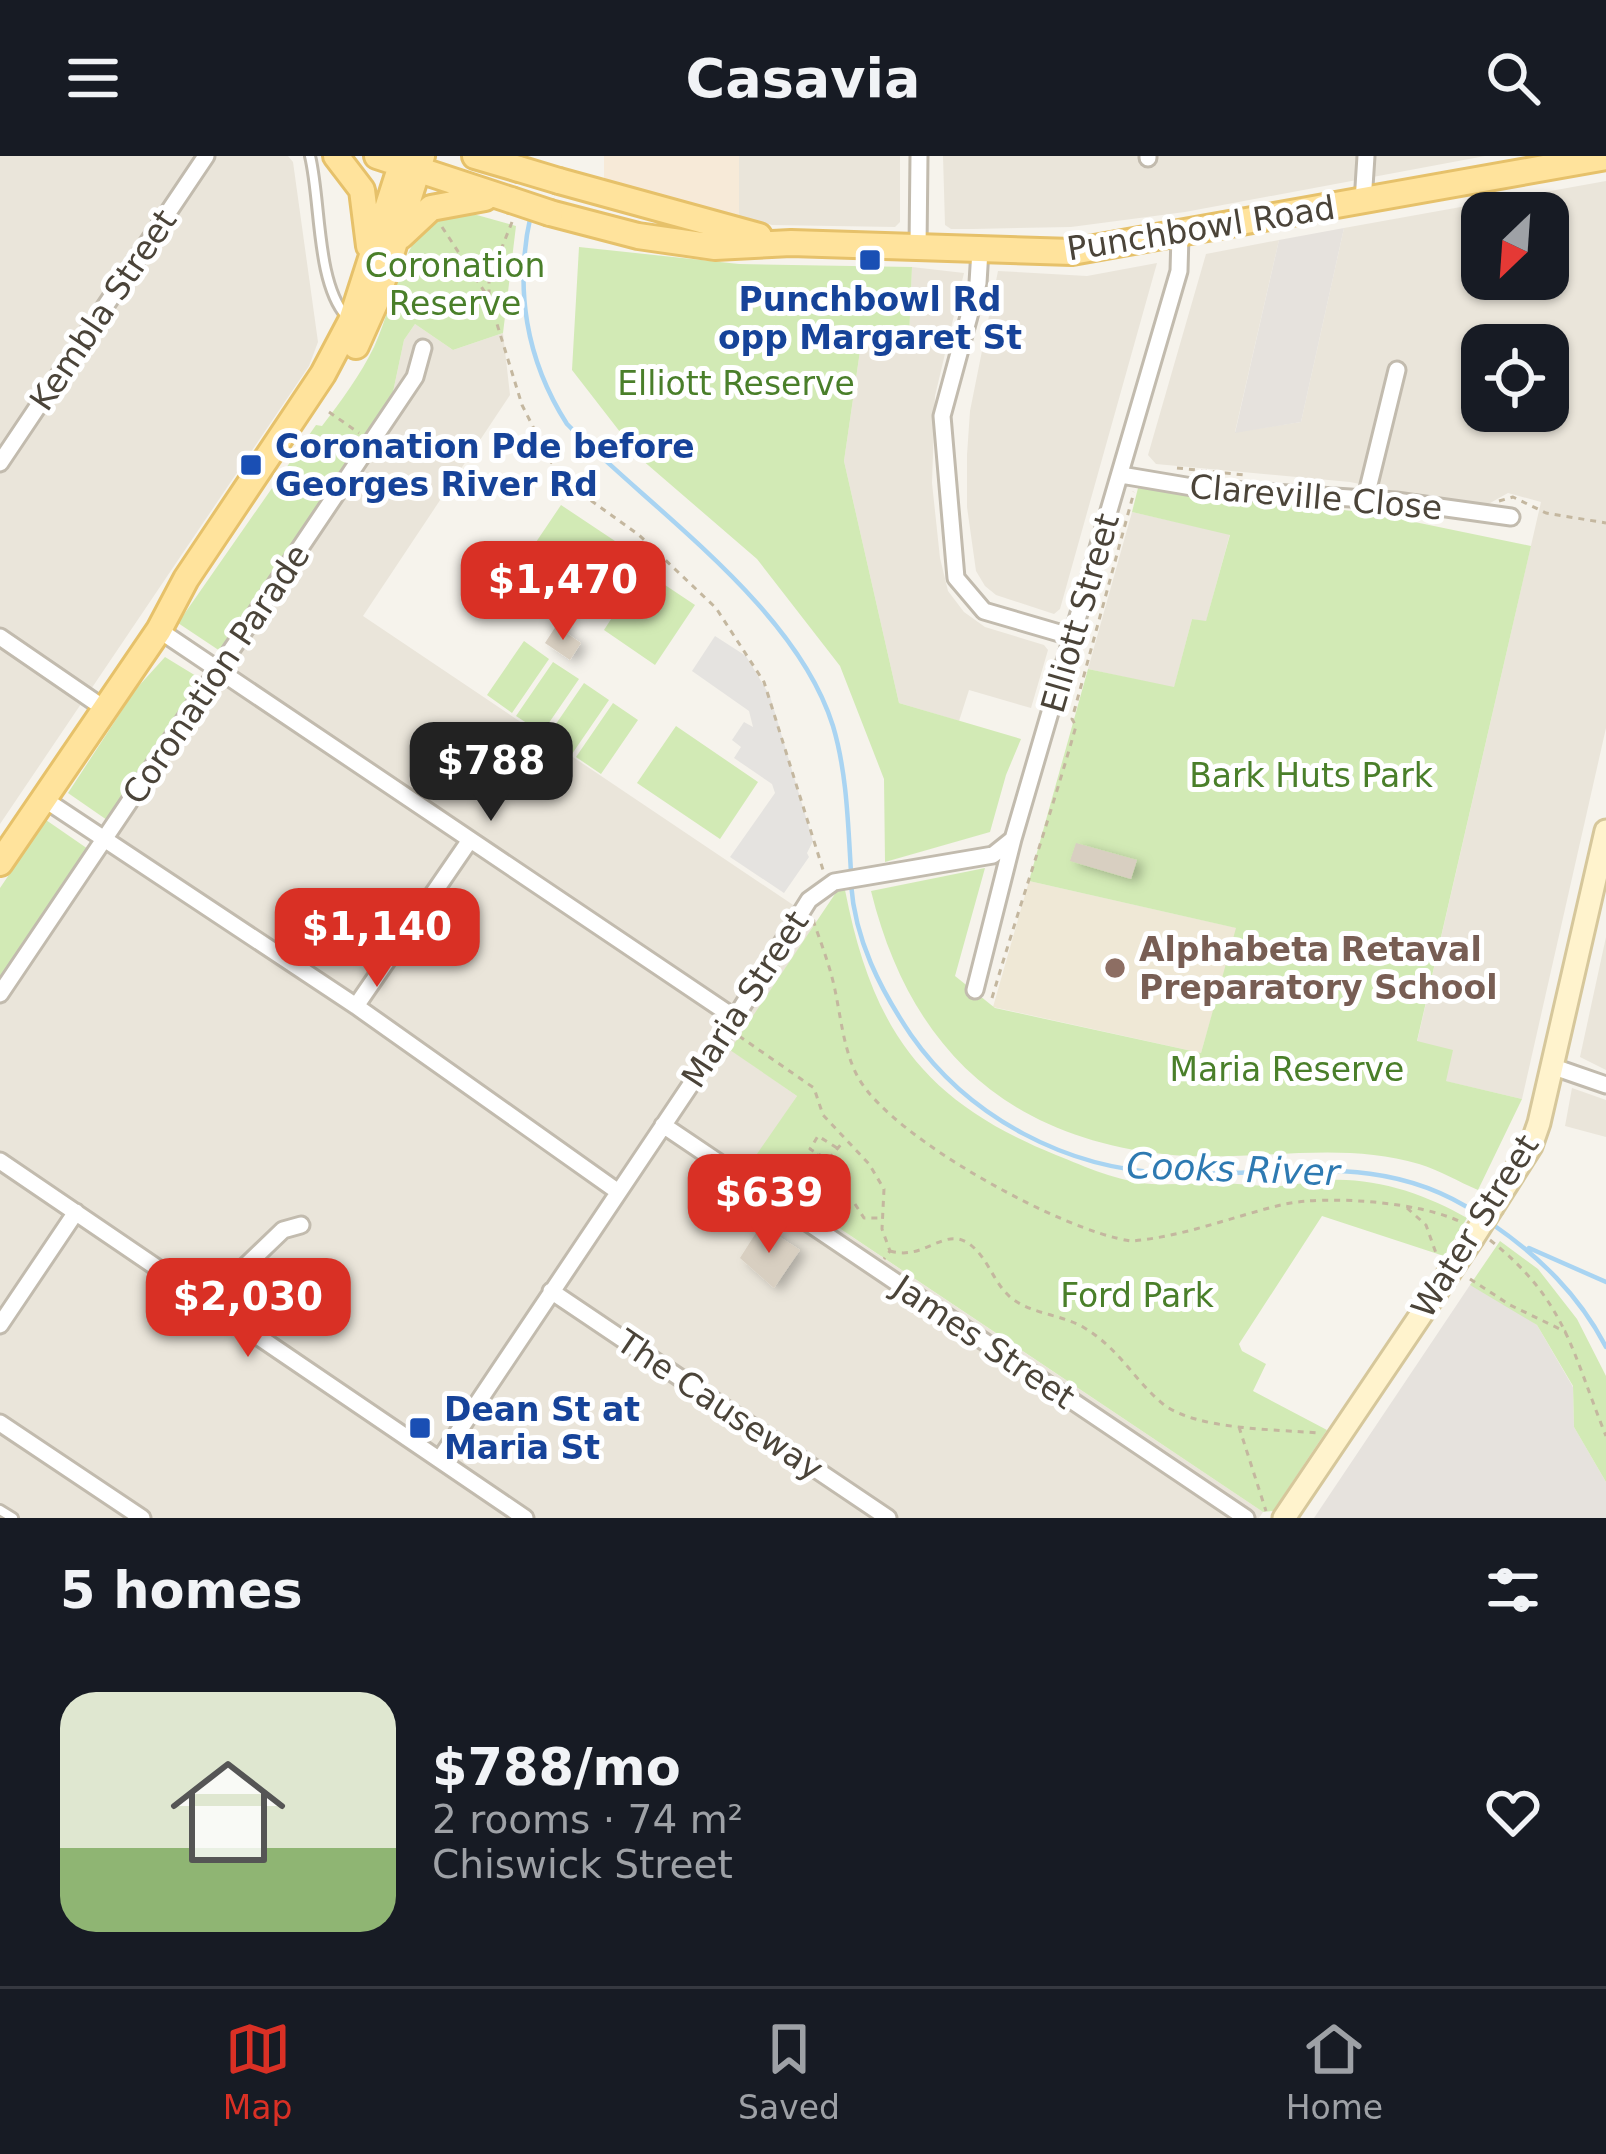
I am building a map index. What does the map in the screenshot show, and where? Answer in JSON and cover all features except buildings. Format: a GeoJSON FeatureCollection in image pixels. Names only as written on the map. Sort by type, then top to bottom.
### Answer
{"type":"FeatureCollection","features":[{"type":"Feature","properties":{"kind":"main road"},"geometry":{"type":"LineString","coordinates":[[336,156],[362,190],[371,266]]}},
{"type":"Feature","properties":{"kind":"main road","name":"Punchbowl Road"},"geometry":{"type":"LineString","coordinates":[[475,156],[698,222],[791,243]]}},
{"type":"Feature","properties":{"kind":"main road","name":"Punchbowl Road"},"geometry":{"type":"LineString","coordinates":[[409,163],[508,206],[682,243],[1072,252],[1606,157]]}},
{"type":"Feature","properties":{"kind":"main road","name":"Coronation Parade"},"geometry":{"type":"LineString","coordinates":[[158,630],[198,583],[343,368],[369,321],[393,245],[409,163]]}},
{"type":"Feature","properties":{"kind":"main road","name":"Coronation Parade"},"geometry":{"type":"LineString","coordinates":[[0,863],[323,374],[351,321],[409,163]]}},
{"type":"Feature","properties":{"kind":"main road"},"geometry":{"type":"LineString","coordinates":[[393,245],[431,208],[459,200],[508,206]]}},
{"type":"Feature","properties":{"kind":"main road","name":"Water Street"},"geometry":{"type":"LineString","coordinates":[[1275,1515],[1475,1234],[1531,1146],[1554,1067],[1606,831]]}},
{"type":"Feature","properties":{"kind":"street","name":"Kembla Street"},"geometry":{"type":"LineString","coordinates":[[0,463],[206,156]]}},
{"type":"Feature","properties":{"kind":"street"},"geometry":{"type":"LineString","coordinates":[[918,248],[919,156]]}},
{"type":"Feature","properties":{"kind":"street"},"geometry":{"type":"LineString","coordinates":[[1363,202],[1366,156]]}},
{"type":"Feature","properties":{"kind":"street","name":"Elliott Street"},"geometry":{"type":"LineString","coordinates":[[975,990],[1013,839],[1179,271],[1180,235]]}},
{"type":"Feature","properties":{"kind":"street"},"geometry":{"type":"LineString","coordinates":[[980,250],[978,283],[942,416],[956,578],[984,611],[1073,637]]}},
{"type":"Feature","properties":{"kind":"street","name":"Coronation Parade"},"geometry":{"type":"LineString","coordinates":[[0,994],[415,377],[423,348]]}},
{"type":"Feature","properties":{"kind":"street"},"geometry":{"type":"LineString","coordinates":[[1365,501],[1397,370]]}},
{"type":"Feature","properties":{"kind":"street","name":"Clareville Close"},"geometry":{"type":"LineString","coordinates":[[1121,475],[1198,488],[1396,501],[1511,518]]}},
{"type":"Feature","properties":{"kind":"street"},"geometry":{"type":"LineString","coordinates":[[158,630],[732,1023]]}},
{"type":"Feature","properties":{"kind":"street"},"geometry":{"type":"LineString","coordinates":[[0,637],[105,709]]}},
{"type":"Feature","properties":{"kind":"street"},"geometry":{"type":"LineString","coordinates":[[44,799],[356,1006],[617,1191]]}},
{"type":"Feature","properties":{"kind":"street","name":"Maria Street"},"geometry":{"type":"LineString","coordinates":[[440,1459],[732,1023],[809,899],[830,884],[993,855],[1013,839]]}},
{"type":"Feature","properties":{"kind":"street"},"geometry":{"type":"LineString","coordinates":[[356,1006],[470,840]]}},
{"type":"Feature","properties":{"kind":"street"},"geometry":{"type":"LineString","coordinates":[[1554,1067],[1606,1085]]}},
{"type":"Feature","properties":{"kind":"street","name":"James Street"},"geometry":{"type":"LineString","coordinates":[[663,1125],[1246,1518]]}},
{"type":"Feature","properties":{"kind":"street"},"geometry":{"type":"LineString","coordinates":[[0,1161],[440,1459],[516,1516]]}},
{"type":"Feature","properties":{"kind":"street"},"geometry":{"type":"LineString","coordinates":[[0,1325],[76,1212]]}},
{"type":"Feature","properties":{"kind":"street"},"geometry":{"type":"LineString","coordinates":[[208,1302],[283,1230],[301,1225]]}},
{"type":"Feature","properties":{"kind":"street","name":"The Causeway"},"geometry":{"type":"LineString","coordinates":[[551,1291],[888,1518]]}},
{"type":"Feature","properties":{"kind":"street"},"geometry":{"type":"LineString","coordinates":[[0,1423],[142,1518]]}},
{"type":"Feature","properties":{"kind":"lane"},"geometry":{"type":"LineString","coordinates":[[310,156],[332,294],[351,321]]}},
{"type":"Feature","properties":{"kind":"lane"},"geometry":{"type":"LineString","coordinates":[[0,1510],[13,1518]]}},
{"type":"Feature","properties":{"kind":"path"},"geometry":{"type":"LineString","coordinates":[[489,298],[489,280],[508,206]]}},
{"type":"Feature","properties":{"kind":"path"},"geometry":{"type":"LineString","coordinates":[[434,216],[489,298],[522,405],[551,462],[579,492],[639,536],[716,608],[764,682],[830,884],[813,921],[861,1082],[888,1112],[999,1188],[1096,1232],[1131,1241],[1288,1204],[1321,1201],[1447,1215],[1537,1282],[1568,1333],[1606,1436]]}},
{"type":"Feature","properties":{"kind":"path"},"geometry":{"type":"LineString","coordinates":[[329,412],[365,437]]}},
{"type":"Feature","properties":{"kind":"path"},"geometry":{"type":"LineString","coordinates":[[992,998],[1076,726],[1072,719],[1135,490]]}},
{"type":"Feature","properties":{"kind":"path"},"geometry":{"type":"LineString","coordinates":[[1530,506],[1606,523]]}},
{"type":"Feature","properties":{"kind":"path"},"geometry":{"type":"LineString","coordinates":[[732,1023],[814,1088],[823,1115],[869,1164],[884,1189],[884,1240],[890,1251]]}},
{"type":"Feature","properties":{"kind":"path"},"geometry":{"type":"LineString","coordinates":[[837,1148],[818,1136],[811,1149],[829,1160],[844,1141]]}},
{"type":"Feature","properties":{"kind":"path"},"geometry":{"type":"LineString","coordinates":[[803,1218],[813,1203],[812,1174],[819,1154]]}},
{"type":"Feature","properties":{"kind":"path"},"geometry":{"type":"LineString","coordinates":[[855,1204],[864,1218],[882,1218]]}},
{"type":"Feature","properties":{"kind":"path"},"geometry":{"type":"LineString","coordinates":[[1405,1207],[1426,1225],[1437,1256]]}},
{"type":"Feature","properties":{"kind":"path"},"geometry":{"type":"LineString","coordinates":[[890,1251],[923,1252],[944,1238],[956,1238],[969,1244],[1019,1304],[1079,1325],[1109,1345],[1166,1406],[1190,1418],[1317,1433]]}},
{"type":"Feature","properties":{"kind":"path"},"geometry":{"type":"LineString","coordinates":[[877,1271],[890,1251]]}},
{"type":"Feature","properties":{"kind":"path"},"geometry":{"type":"LineString","coordinates":[[1465,1276],[1568,1333]]}},
{"type":"Feature","properties":{"kind":"path"},"geometry":{"type":"LineString","coordinates":[[1238,1425],[1275,1515]]}},
{"type":"Feature","properties":{"kind":"shaded area"},"geometry":{"type":"Polygon","coordinates":[[[0,156],[288,156],[293,162],[318,342],[309,366],[0,824],[0,156]]]}},
{"type":"Feature","properties":{"kind":"shaded area"},"geometry":{"type":"Polygon","coordinates":[[[604,156],[739,156],[739,216],[604,179],[604,156]]]}},
{"type":"Feature","properties":{"kind":"shaded area"},"geometry":{"type":"Polygon","coordinates":[[[739,156],[900,156],[900,222],[895,227],[772,225],[739,216],[739,156]]]}},
{"type":"Feature","properties":{"kind":"shaded area"},"geometry":{"type":"Polygon","coordinates":[[[943,156],[1485,156],[1185,212],[1071,227],[951,229],[945,225],[943,156]]]}},
{"type":"Feature","properties":{"kind":"shaded area"},"geometry":{"type":"Polygon","coordinates":[[[1606,181],[1606,728],[1522,1099],[1445,1081],[1417,1042],[1541,502],[1508,493],[1483,507],[1473,507],[1350,482],[1156,464],[1148,455],[1206,254],[1279,240],[1235,432],[1301,422],[1344,228],[1461,207],[1461,300],[1569,300],[1569,192],[1545,192],[1606,181]]]}},
{"type":"Feature","properties":{"kind":"shaded area"},"geometry":{"type":"Polygon","coordinates":[[[1344,228],[1301,422],[1235,433],[1279,240],[1344,228]]]}},
{"type":"Feature","properties":{"kind":"shaded area"},"geometry":{"type":"Polygon","coordinates":[[[1157,263],[1060,609],[1054,614],[996,595],[976,571],[967,507],[967,455],[970,411],[998,271],[1087,276],[1157,263]]]}},
{"type":"Feature","properties":{"kind":"shaded area"},"geometry":{"type":"Polygon","coordinates":[[[912,267],[964,273],[935,396],[932,483],[948,591],[964,612],[985,627],[1048,650],[1031,708],[969,690],[959,721],[899,703],[844,461],[861,344],[909,339],[912,267]]]}},
{"type":"Feature","properties":{"kind":"shaded area"},"geometry":{"type":"Polygon","coordinates":[[[415,324],[453,350],[503,333],[510,395],[363,616],[817,921],[731,1050],[797,1096],[749,1168],[1263,1512],[1259,1518],[0,1518],[0,981],[393,392],[404,340],[415,324]]]}},
{"type":"Feature","properties":{"kind":"shaded area"},"geometry":{"type":"Polygon","coordinates":[[[1132,512],[1230,534],[1206,622],[1192,619],[1174,688],[1088,669],[1132,512]]]}},
{"type":"Feature","properties":{"kind":"shaded area"},"geometry":{"type":"Polygon","coordinates":[[[715,636],[746,656],[770,696],[813,841],[809,857],[784,893],[730,857],[775,793],[772,784],[734,758],[741,747],[732,740],[744,722],[753,727],[749,711],[692,671],[715,636]]]}},
{"type":"Feature","properties":{"kind":"shaded area","name":"Alphabeta Retaval Preparatory School"},"geometry":{"type":"Polygon","coordinates":[[[1029,881],[1237,928],[1201,1053],[993,1007],[1029,881]]]}},
{"type":"Feature","properties":{"kind":"shaded area"},"geometry":{"type":"Polygon","coordinates":[[[1606,937],[1606,1070],[1580,1057],[1606,937]]]}},
{"type":"Feature","properties":{"kind":"shaded area"},"geometry":{"type":"Polygon","coordinates":[[[1572,1088],[1606,1100],[1606,1137],[1565,1126],[1572,1088]]]}},
{"type":"Feature","properties":{"kind":"shaded area"},"geometry":{"type":"Polygon","coordinates":[[[1470,1285],[1488,1291],[1537,1325],[1573,1387],[1574,1427],[1606,1482],[1606,1518],[1314,1518],[1470,1285]]]}},
{"type":"Feature","properties":{"kind":"green space","name":"Coronation Reserve"},"geometry":{"type":"Polygon","coordinates":[[[459,210],[516,226],[503,333],[453,350],[415,324],[404,340],[393,392],[220,651],[178,623],[316,425],[322,426],[357,377],[374,347],[416,239],[433,220],[459,210]]]}},
{"type":"Feature","properties":{"kind":"green space","name":"Elliott Reserve"},"geometry":{"type":"Polygon","coordinates":[[[579,247],[739,264],[912,267],[909,339],[861,344],[844,461],[899,703],[1021,739],[990,832],[885,862],[884,779],[840,666],[757,559],[641,459],[572,370],[579,247]]]}},
{"type":"Feature","properties":{"kind":"green space","name":"Bark Huts Park"},"geometry":{"type":"Polygon","coordinates":[[[1138,488],[1371,513],[1531,546],[1417,1041],[1453,1050],[1446,1081],[1522,1099],[1478,1190],[1426,1167],[1388,1157],[1324,1152],[1163,1154],[1106,1144],[1055,1127],[1010,1103],[971,1074],[910,995],[871,891],[985,868],[955,976],[995,1008],[1201,1053],[1236,928],[1029,881],[1088,669],[1174,687],[1192,619],[1206,621],[1230,535],[1132,512],[1138,488]]]}},
{"type":"Feature","properties":{"kind":"green space"},"geometry":{"type":"Polygon","coordinates":[[[561,505],[654,567],[650,575],[695,605],[655,665],[604,630],[615,613],[528,554],[561,505]]]}},
{"type":"Feature","properties":{"kind":"green space"},"geometry":{"type":"Polygon","coordinates":[[[524,641],[549,659],[512,713],[487,695],[524,641]]]}},
{"type":"Feature","properties":{"kind":"green space"},"geometry":{"type":"Polygon","coordinates":[[[165,657],[201,679],[107,820],[68,793],[136,689],[165,657]]]}},
{"type":"Feature","properties":{"kind":"green space"},"geometry":{"type":"Polygon","coordinates":[[[553,662],[579,679],[542,733],[516,716],[553,662]]]}},
{"type":"Feature","properties":{"kind":"green space"},"geometry":{"type":"Polygon","coordinates":[[[584,683],[609,700],[572,754],[547,737],[584,683]]]}},
{"type":"Feature","properties":{"kind":"green space"},"geometry":{"type":"Polygon","coordinates":[[[613,703],[638,720],[601,774],[576,757],[613,703]]]}},
{"type":"Feature","properties":{"kind":"green space"},"geometry":{"type":"Polygon","coordinates":[[[676,726],[758,782],[720,839],[637,783],[676,726]]]}},
{"type":"Feature","properties":{"kind":"green space"},"geometry":{"type":"Polygon","coordinates":[[[46,820],[88,849],[0,983],[0,888],[46,820]]]}},
{"type":"Feature","properties":{"kind":"green space","name":"Ford Park"},"geometry":{"type":"Polygon","coordinates":[[[845,890],[871,982],[910,1054],[937,1084],[1010,1134],[1091,1169],[1140,1183],[1273,1186],[1363,1181],[1417,1195],[1467,1218],[1444,1256],[1322,1216],[1239,1344],[1242,1351],[1266,1364],[1253,1391],[1327,1430],[1273,1511],[1263,1512],[748,1167],[797,1096],[730,1050],[837,891],[845,890]]]}},
{"type":"Feature","properties":{"kind":"green space"},"geometry":{"type":"Polygon","coordinates":[[[1500,1241],[1538,1269],[1577,1319],[1606,1376],[1606,1482],[1574,1427],[1573,1386],[1537,1325],[1470,1285],[1500,1241]]]}},
{"type":"Feature","properties":{"kind":"waterway","name":"Cooks River"},"geometry":{"type":"LineString","coordinates":[[531,214],[524,269],[527,323],[553,400],[567,424],[755,601],[814,682],[833,726],[841,762],[851,872]]}},
{"type":"Feature","properties":{"kind":"waterway","name":"Cooks River"},"geometry":{"type":"LineString","coordinates":[[851,884],[871,963],[911,1035],[961,1091],[1023,1134],[1093,1161],[1130,1169],[1208,1174],[1365,1173],[1441,1193],[1478,1214]]}},
{"type":"Feature","properties":{"kind":"waterway","name":"Cooks River"},"geometry":{"type":"LineString","coordinates":[[1492,1224],[1557,1278],[1606,1347]]}},
{"type":"Feature","properties":{"kind":"waterway"},"geometry":{"type":"LineString","coordinates":[[1529,1248],[1606,1282]]}},
{"type":"Feature","properties":{"kind":"place","name":"Punchbowl Rd opp Margaret St"},"geometry":{"type":"Point","coordinates":[870,260]}},
{"type":"Feature","properties":{"kind":"place","name":"Coronation Pde before Georges River Rd"},"geometry":{"type":"Point","coordinates":[251,465]}},
{"type":"Feature","properties":{"kind":"place","name":"Alphabeta Retaval Preparatory School"},"geometry":{"type":"Point","coordinates":[1115,968]}},
{"type":"Feature","properties":{"kind":"place","name":"Dean St at Maria St"},"geometry":{"type":"Point","coordinates":[420,1428]}},
{"type":"Feature","properties":{"kind":"park label","name":"Maria Reserve"},"geometry":{"type":"Point","coordinates":[1287,1069]}}]}
